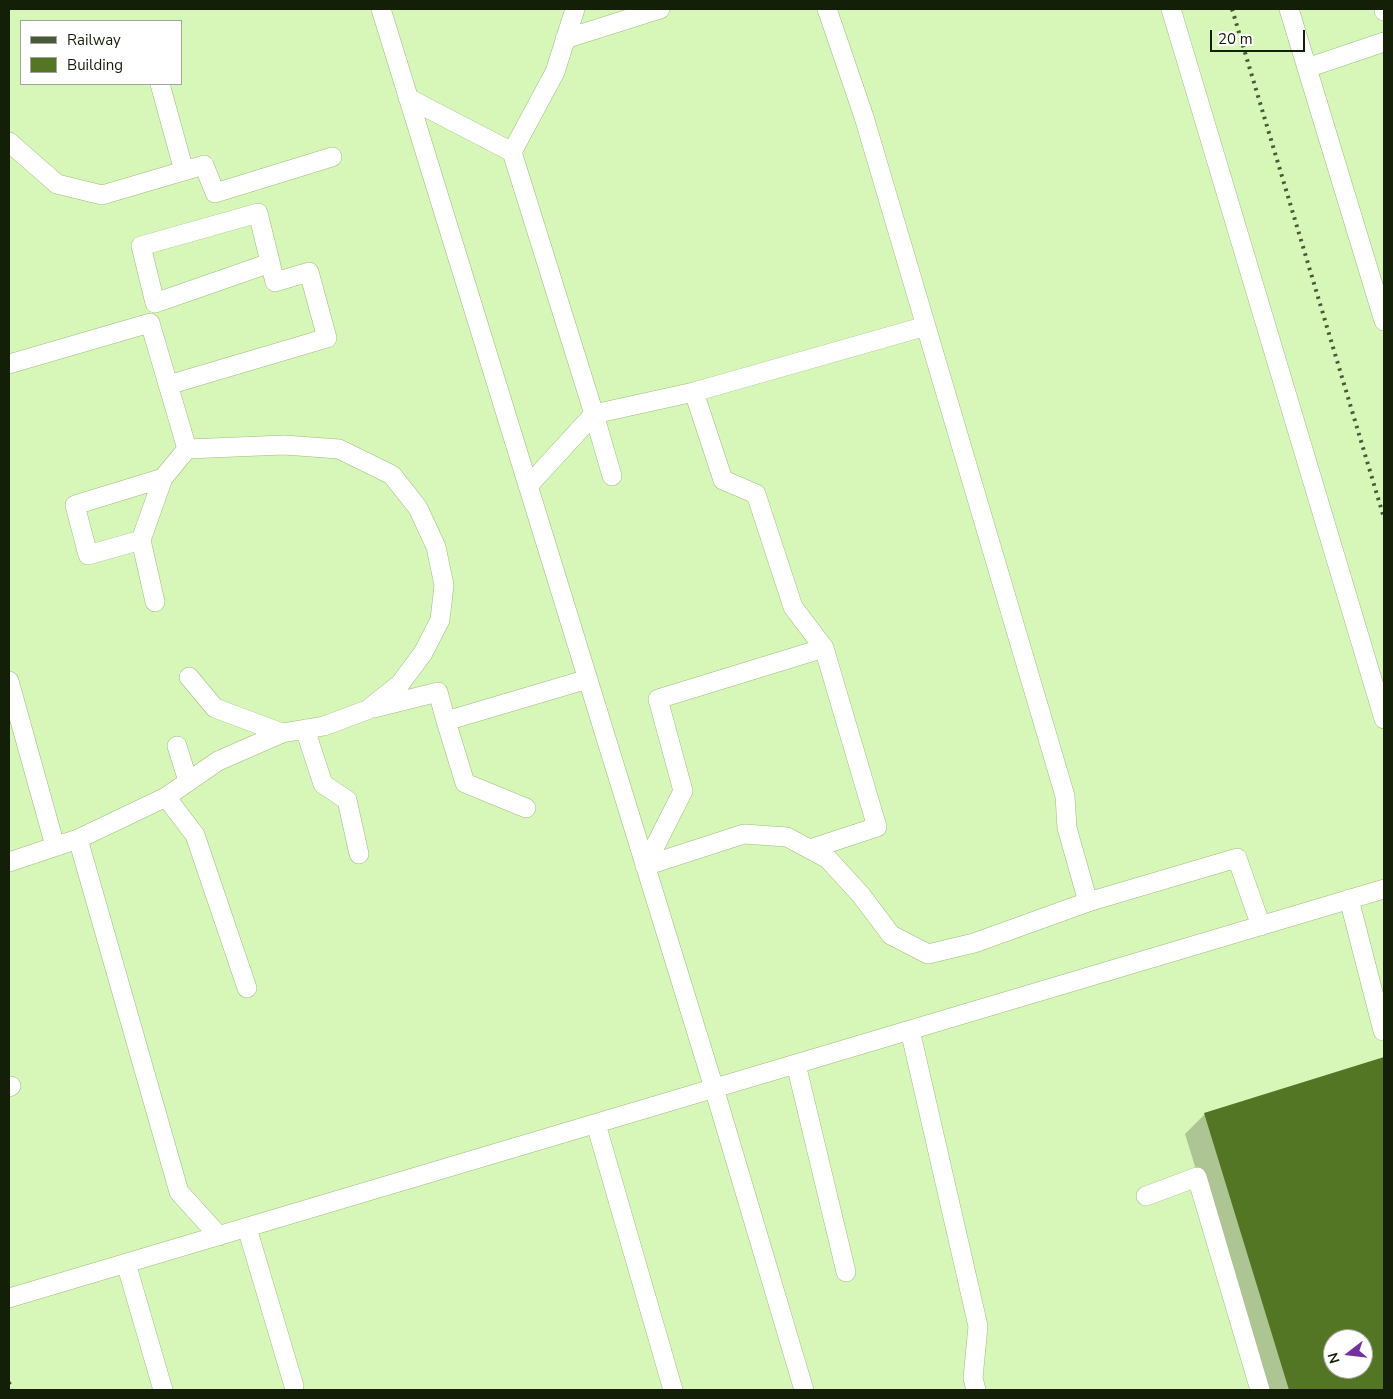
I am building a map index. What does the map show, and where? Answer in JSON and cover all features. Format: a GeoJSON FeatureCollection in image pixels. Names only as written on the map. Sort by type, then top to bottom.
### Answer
{"type":"FeatureCollection","features":[{"type":"Feature","properties":{"kind":"lane"},"geometry":{"type":"LineString","coordinates":[[381,9],[714,1088],[804,1390]]}},
{"type":"Feature","properties":{"kind":"lane"},"geometry":{"type":"LineString","coordinates":[[512,152],[555,72],[575,9]]}},
{"type":"Feature","properties":{"kind":"lane"},"geometry":{"type":"LineString","coordinates":[[565,39],[660,9]]}},
{"type":"Feature","properties":{"kind":"lane"},"geometry":{"type":"LineString","coordinates":[[827,9],[864,117],[1065,796],[1067,828],[1088,902]]}},
{"type":"Feature","properties":{"kind":"lane"},"geometry":{"type":"LineString","coordinates":[[1171,9],[1384,719]]}},
{"type":"Feature","properties":{"kind":"lane"},"geometry":{"type":"LineString","coordinates":[[1288,9],[1384,321]]}},
{"type":"Feature","properties":{"kind":"lane"},"geometry":{"type":"LineString","coordinates":[[1307,68],[1384,42]]}},
{"type":"Feature","properties":{"kind":"lane"},"geometry":{"type":"LineString","coordinates":[[160,85],[184,171]]}},
{"type":"Feature","properties":{"kind":"lane"},"geometry":{"type":"LineString","coordinates":[[408,98],[512,152],[612,476]]}},
{"type":"Feature","properties":{"kind":"lane"},"geometry":{"type":"LineString","coordinates":[[9,142],[57,184],[102,195],[204,166],[215,193],[332,157]]}},
{"type":"Feature","properties":{"kind":"lane"},"geometry":{"type":"LineString","coordinates":[[168,385],[327,338],[308,272],[274,282],[258,212],[141,246],[155,303],[150,323],[168,385],[187,449]]}},
{"type":"Feature","properties":{"kind":"lane"},"geometry":{"type":"LineString","coordinates":[[155,303],[270,263]]}},
{"type":"Feature","properties":{"kind":"lane"},"geometry":{"type":"LineString","coordinates":[[9,364],[150,323]]}},
{"type":"Feature","properties":{"kind":"lane"},"geometry":{"type":"LineString","coordinates":[[528,486],[594,414],[694,392],[926,326]]}},
{"type":"Feature","properties":{"kind":"lane"},"geometry":{"type":"LineString","coordinates":[[694,392],[723,480],[756,494],[793,607],[824,648],[877,827],[810,849]]}},
{"type":"Feature","properties":{"kind":"lane"},"geometry":{"type":"LineString","coordinates":[[155,602],[141,540],[163,478],[187,449],[284,445],[339,450],[392,475],[418,508],[436,547],[444,585],[440,620],[423,653],[400,684],[367,710]]}},
{"type":"Feature","properties":{"kind":"lane"},"geometry":{"type":"LineString","coordinates":[[141,540],[88,555],[75,505],[163,478]]}},
{"type":"Feature","properties":{"kind":"lane"},"geometry":{"type":"LineString","coordinates":[[645,866],[683,792],[658,698],[824,648]]}},
{"type":"Feature","properties":{"kind":"lane"},"geometry":{"type":"LineString","coordinates":[[188,677],[214,708],[282,733]]}},
{"type":"Feature","properties":{"kind":"lane"},"geometry":{"type":"LineString","coordinates":[[446,721],[588,679]]}},
{"type":"Feature","properties":{"kind":"lane"},"geometry":{"type":"LineString","coordinates":[[9,681],[55,846]]}},
{"type":"Feature","properties":{"kind":"lane"},"geometry":{"type":"LineString","coordinates":[[9,862],[78,839],[166,797],[218,761],[282,733],[324,726],[367,710],[438,692],[466,783],[526,808]]}},
{"type":"Feature","properties":{"kind":"lane"},"geometry":{"type":"LineString","coordinates":[[305,729],[323,784],[347,800],[359,854]]}},
{"type":"Feature","properties":{"kind":"lane"},"geometry":{"type":"LineString","coordinates":[[177,746],[188,781]]}},
{"type":"Feature","properties":{"kind":"lane"},"geometry":{"type":"LineString","coordinates":[[166,797],[195,835],[248,988]]}},
{"type":"Feature","properties":{"kind":"lane"},"geometry":{"type":"LineString","coordinates":[[645,866],[744,834],[787,837],[828,859],[861,895],[890,935],[928,954],[974,943],[1088,902],[1237,858],[1261,926]]}},
{"type":"Feature","properties":{"kind":"lane"},"geometry":{"type":"LineString","coordinates":[[78,839],[179,1192],[219,1236]]}},
{"type":"Feature","properties":{"kind":"lane"},"geometry":{"type":"LineString","coordinates":[[9,1298],[1384,889]]}},
{"type":"Feature","properties":{"kind":"lane"},"geometry":{"type":"LineString","coordinates":[[1349,900],[1384,1031]]}},
{"type":"Feature","properties":{"kind":"lane"},"geometry":{"type":"LineString","coordinates":[[910,1030],[978,1326],[973,1378],[976,1390]]}},
{"type":"Feature","properties":{"kind":"lane"},"geometry":{"type":"LineString","coordinates":[[796,1064],[846,1272]]}},
{"type":"Feature","properties":{"kind":"lane"},"geometry":{"type":"LineString","coordinates":[[596,1124],[673,1390]]}},
{"type":"Feature","properties":{"kind":"lane"},"geometry":{"type":"LineString","coordinates":[[1146,1196],[1197,1177],[1260,1390]]}},
{"type":"Feature","properties":{"kind":"lane"},"geometry":{"type":"LineString","coordinates":[[247,1228],[294,1386]]}},
{"type":"Feature","properties":{"kind":"lane"},"geometry":{"type":"LineString","coordinates":[[126,1263],[162,1390]]}},
{"type":"Feature","properties":{"kind":"building"},"geometry":{"type":"Polygon","coordinates":[[[1384,1057],[1384,1390],[1289,1390],[1204,1113],[1384,1057]]]}},
{"type":"Feature","properties":{"kind":"railway"},"geometry":{"type":"LineString","coordinates":[[1232,9],[1384,518]]}},
{"type":"Feature","properties":{"kind":"railway"},"geometry":{"type":"LineString","coordinates":[[9,1382],[11,1390]]}}]}
